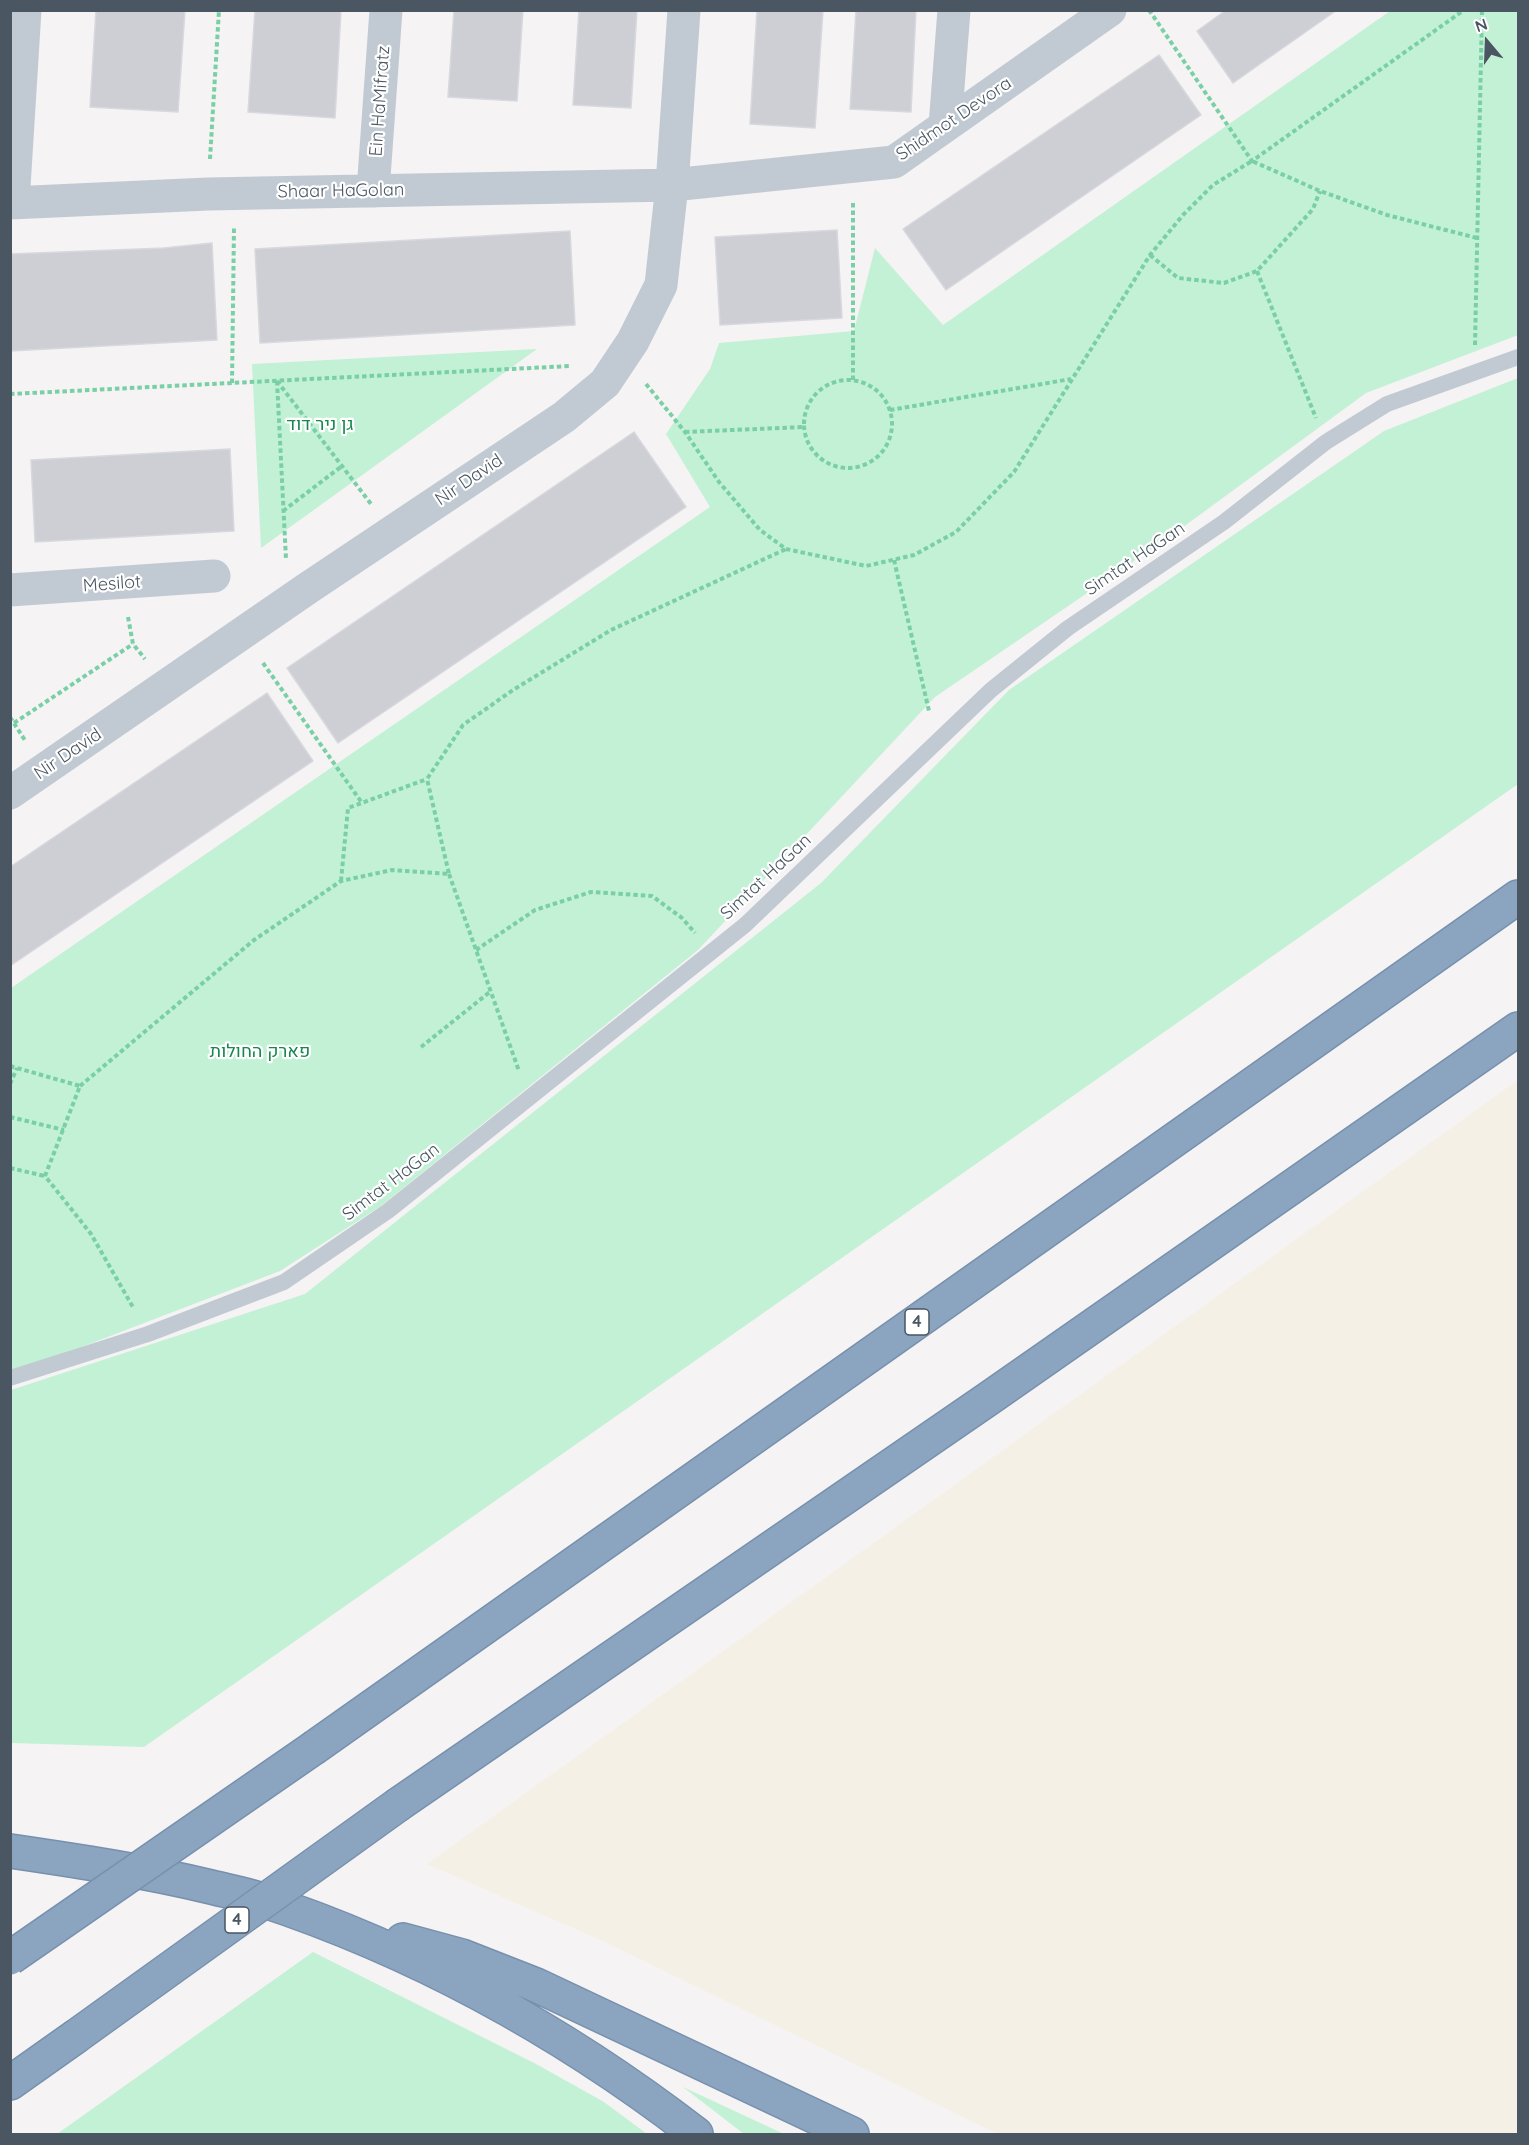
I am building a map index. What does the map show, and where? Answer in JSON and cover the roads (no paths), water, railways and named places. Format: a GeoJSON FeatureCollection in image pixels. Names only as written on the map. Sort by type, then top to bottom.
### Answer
{"type":"FeatureCollection","features":[{"type":"Feature","properties":{"kind":"highway","name":"4"},"geometry":{"type":"LineString","coordinates":[[10,1958],[315,1747],[1518,897]]}},
{"type":"Feature","properties":{"kind":"highway","name":"4"},"geometry":{"type":"LineString","coordinates":[[10,2083],[399,1804],[978,1406],[1518,1029]]}},
{"type":"Feature","properties":{"kind":"highway"},"geometry":{"type":"LineString","coordinates":[[10,1851],[161,1875],[258,1899],[462,1956],[536,1985],[852,2134]]}},
{"type":"Feature","properties":{"kind":"highway"},"geometry":{"type":"LineString","coordinates":[[258,1899],[386,1948],[511,2011],[603,2065],[696,2134]]}},
{"type":"Feature","properties":{"kind":"street"},"geometry":{"type":"LineString","coordinates":[[12,203],[25,10]]}},
{"type":"Feature","properties":{"kind":"street","name":"Ein HaMifratz"},"geometry":{"type":"LineString","coordinates":[[373,191],[386,10]]}},
{"type":"Feature","properties":{"kind":"street","name":"Nir David"},"geometry":{"type":"LineString","coordinates":[[10,793],[243,635],[308,588],[564,417],[605,383],[626,352],[661,285],[672,185],[684,10]]}},
{"type":"Feature","properties":{"kind":"street"},"geometry":{"type":"LineString","coordinates":[[945,126],[954,10]]}},
{"type":"Feature","properties":{"kind":"street","name":"Shidmot Devora"},"geometry":{"type":"LineString","coordinates":[[672,185],[894,162],[1110,10]]}},
{"type":"Feature","properties":{"kind":"street","name":"Shaar HaGolan"},"geometry":{"type":"LineString","coordinates":[[12,203],[221,194],[672,185]]}},
{"type":"Feature","properties":{"kind":"street","name":"Mesilot"},"geometry":{"type":"LineString","coordinates":[[10,590],[214,576]]}},
{"type":"Feature","properties":{"kind":"lane","name":"Simtat HaGan"},"geometry":{"type":"LineString","coordinates":[[10,1378],[148,1334],[284,1282],[388,1211],[746,925],[991,690],[1068,628],[1224,522],[1326,442],[1388,404],[1518,357]]}},
{"type":"Feature","properties":{"kind":"park label","name":"גן ניר דוד"},"geometry":{"type":"Point","coordinates":[320,425]}},
{"type":"Feature","properties":{"kind":"park label","name":"פארק החולות"},"geometry":{"type":"Point","coordinates":[260,1052]}}]}
